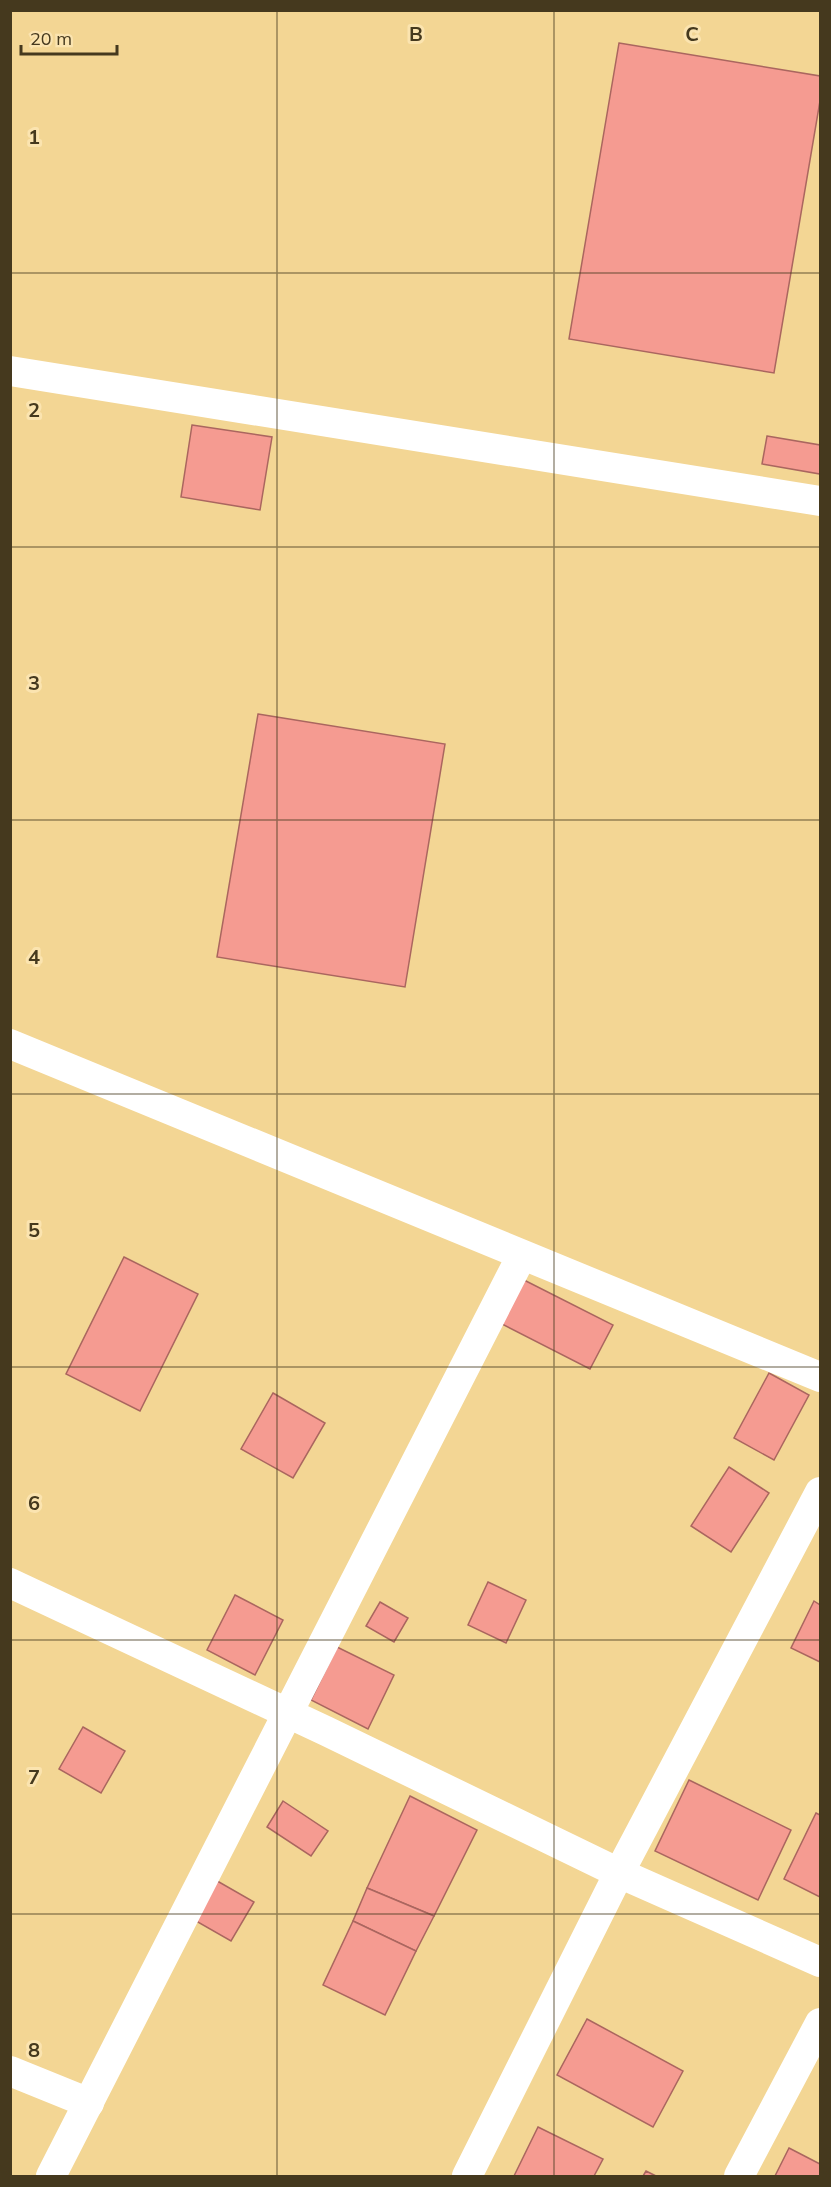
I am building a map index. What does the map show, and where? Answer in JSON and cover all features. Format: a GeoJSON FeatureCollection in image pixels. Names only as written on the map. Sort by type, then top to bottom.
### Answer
{"type":"FeatureCollection","features":[{"type":"Feature","properties":{"kind":"street"},"geometry":{"type":"LineString","coordinates":[[10,370],[820,501]]}},
{"type":"Feature","properties":{"kind":"street"},"geometry":{"type":"LineString","coordinates":[[10,1044],[820,1377]]}},
{"type":"Feature","properties":{"kind":"street"},"geometry":{"type":"LineString","coordinates":[[51,2176],[522,1255]]}},
{"type":"Feature","properties":{"kind":"street"},"geometry":{"type":"LineString","coordinates":[[467,2176],[619,1873],[820,1492]]}},
{"type":"Feature","properties":{"kind":"street"},"geometry":{"type":"LineString","coordinates":[[10,1583],[619,1873],[820,1962]]}},
{"type":"Feature","properties":{"kind":"street"},"geometry":{"type":"LineString","coordinates":[[740,2176],[820,2023]]}},
{"type":"Feature","properties":{"kind":"street"},"geometry":{"type":"LineString","coordinates":[[10,2071],[89,2103]]}},
{"type":"Feature","properties":{"kind":"building"},"geometry":{"type":"Polygon","coordinates":[[[619,43],[820,76],[820,101],[774,373],[569,339],[619,43]]]}},
{"type":"Feature","properties":{"kind":"building"},"geometry":{"type":"Polygon","coordinates":[[[192,425],[272,437],[260,510],[181,497],[192,425]]]}},
{"type":"Feature","properties":{"kind":"building"},"geometry":{"type":"Polygon","coordinates":[[[767,436],[820,445],[820,474],[762,464],[767,436]]]}},
{"type":"Feature","properties":{"kind":"building"},"geometry":{"type":"Polygon","coordinates":[[[258,714],[445,744],[405,987],[217,957],[258,714]]]}},
{"type":"Feature","properties":{"kind":"building"},"geometry":{"type":"Polygon","coordinates":[[[124,1257],[198,1294],[140,1411],[66,1374],[124,1257]]]}},
{"type":"Feature","properties":{"kind":"building"},"geometry":{"type":"Polygon","coordinates":[[[522,1279],[613,1325],[590,1369],[500,1323],[522,1279]]]}},
{"type":"Feature","properties":{"kind":"building"},"geometry":{"type":"Polygon","coordinates":[[[769,1373],[809,1395],[774,1460],[734,1438],[769,1373]]]}},
{"type":"Feature","properties":{"kind":"building"},"geometry":{"type":"Polygon","coordinates":[[[273,1393],[325,1423],[293,1478],[241,1449],[273,1393]]]}},
{"type":"Feature","properties":{"kind":"building"},"geometry":{"type":"Polygon","coordinates":[[[729,1467],[769,1493],[731,1552],[691,1526],[729,1467]]]}},
{"type":"Feature","properties":{"kind":"building"},"geometry":{"type":"Polygon","coordinates":[[[488,1582],[526,1600],[506,1643],[468,1625],[488,1582]]]}},
{"type":"Feature","properties":{"kind":"building"},"geometry":{"type":"Polygon","coordinates":[[[235,1595],[283,1620],[255,1675],[207,1650],[235,1595]]]}},
{"type":"Feature","properties":{"kind":"building"},"geometry":{"type":"Polygon","coordinates":[[[814,1601],[820,1605],[820,1662],[791,1648],[814,1601]]]}},
{"type":"Feature","properties":{"kind":"building"},"geometry":{"type":"Polygon","coordinates":[[[380,1602],[408,1618],[394,1642],[366,1626],[380,1602]]]}},
{"type":"Feature","properties":{"kind":"building"},"geometry":{"type":"Polygon","coordinates":[[[337,1647],[394,1675],[368,1729],[311,1700],[337,1647]]]}},
{"type":"Feature","properties":{"kind":"building"},"geometry":{"type":"Polygon","coordinates":[[[83,1727],[125,1751],[101,1793],[59,1769],[83,1727]]]}},
{"type":"Feature","properties":{"kind":"building"},"geometry":{"type":"Polygon","coordinates":[[[689,1780],[791,1830],[758,1900],[655,1851],[689,1780]]]}},
{"type":"Feature","properties":{"kind":"building"},"geometry":{"type":"Polygon","coordinates":[[[410,1796],[477,1830],[434,1916],[367,1888],[410,1796]]]}},
{"type":"Feature","properties":{"kind":"building"},"geometry":{"type":"Polygon","coordinates":[[[283,1801],[328,1831],[311,1856],[267,1827],[283,1801]]]}},
{"type":"Feature","properties":{"kind":"building"},"geometry":{"type":"Polygon","coordinates":[[[816,1813],[820,1815],[820,1897],[784,1879],[816,1813]]]}},
{"type":"Feature","properties":{"kind":"building"},"geometry":{"type":"Polygon","coordinates":[[[212,1878],[254,1902],[231,1941],[189,1917],[212,1878]]]}},
{"type":"Feature","properties":{"kind":"building"},"geometry":{"type":"Polygon","coordinates":[[[367,1888],[434,1916],[416,1951],[353,1921],[367,1888]]]}},
{"type":"Feature","properties":{"kind":"building"},"geometry":{"type":"Polygon","coordinates":[[[353,1921],[416,1951],[385,2015],[323,1985],[353,1921]]]}},
{"type":"Feature","properties":{"kind":"building"},"geometry":{"type":"Polygon","coordinates":[[[587,2019],[683,2071],[653,2127],[557,2075],[587,2019]]]}},
{"type":"Feature","properties":{"kind":"building"},"geometry":{"type":"Polygon","coordinates":[[[538,2127],[603,2159],[594,2176],[514,2176],[538,2127]]]}},
{"type":"Feature","properties":{"kind":"building"},"geometry":{"type":"Polygon","coordinates":[[[789,2148],[820,2164],[820,2176],[775,2176],[789,2148]]]}},
{"type":"Feature","properties":{"kind":"building"},"geometry":{"type":"Polygon","coordinates":[[[646,2171],[656,2176],[643,2176],[646,2171]]]}}]}
